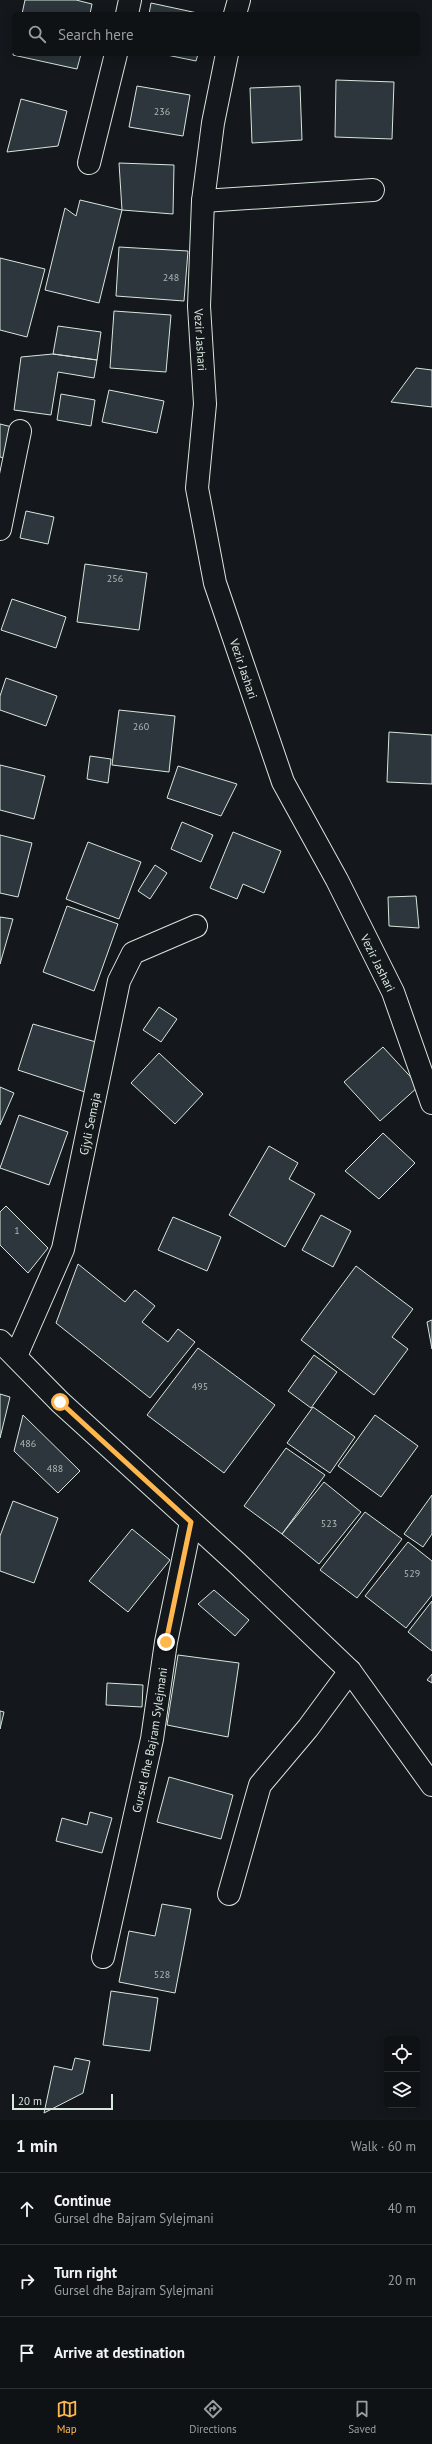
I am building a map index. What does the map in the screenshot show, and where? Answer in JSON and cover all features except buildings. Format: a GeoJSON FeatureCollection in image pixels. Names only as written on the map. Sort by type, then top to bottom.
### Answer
{"type":"FeatureCollection","features":[{"type":"Feature","properties":{"kind":"street"},"geometry":{"type":"LineString","coordinates":[[127,12],[130,0]]}},
{"type":"Feature","properties":{"kind":"street"},"geometry":{"type":"LineString","coordinates":[[236,12],[239,0]]}},
{"type":"Feature","properties":{"kind":"street"},"geometry":{"type":"LineString","coordinates":[[89,163],[116,56]]}},
{"type":"Feature","properties":{"kind":"street","name":"Vezir Jashari"},"geometry":{"type":"LineString","coordinates":[[227,56],[213,123],[203,202],[199,306],[205,404],[198,488],[215,583],[283,782],[337,880],[393,992],[432,1104]]}},
{"type":"Feature","properties":{"kind":"street"},"geometry":{"type":"LineString","coordinates":[[203,202],[373,190]]}},
{"type":"Feature","properties":{"kind":"street"},"geometry":{"type":"LineString","coordinates":[[0,529],[20,431]]}},
{"type":"Feature","properties":{"kind":"street","name":"Gjyli Semaja"},"geometry":{"type":"LineString","coordinates":[[16,1356],[63,1249],[119,981],[133,952],[196,926]]}},
{"type":"Feature","properties":{"kind":"street"},"geometry":{"type":"LineString","coordinates":[[0,1341],[60,1402],[238,1563],[350,1671],[432,1785]]}},
{"type":"Feature","properties":{"kind":"street","name":"Gursel dhe Bajram Sylejmani"},"geometry":{"type":"LineString","coordinates":[[103,1957],[152,1739],[166,1642],[191,1522]]}},
{"type":"Feature","properties":{"kind":"street"},"geometry":{"type":"LineString","coordinates":[[229,1894],[260,1785],[308,1728],[350,1671]]}},
{"type":"Feature","properties":{"kind":"route"},"geometry":{"type":"LineString","coordinates":[[60,1402],[191,1522],[166,1642]]}}]}
